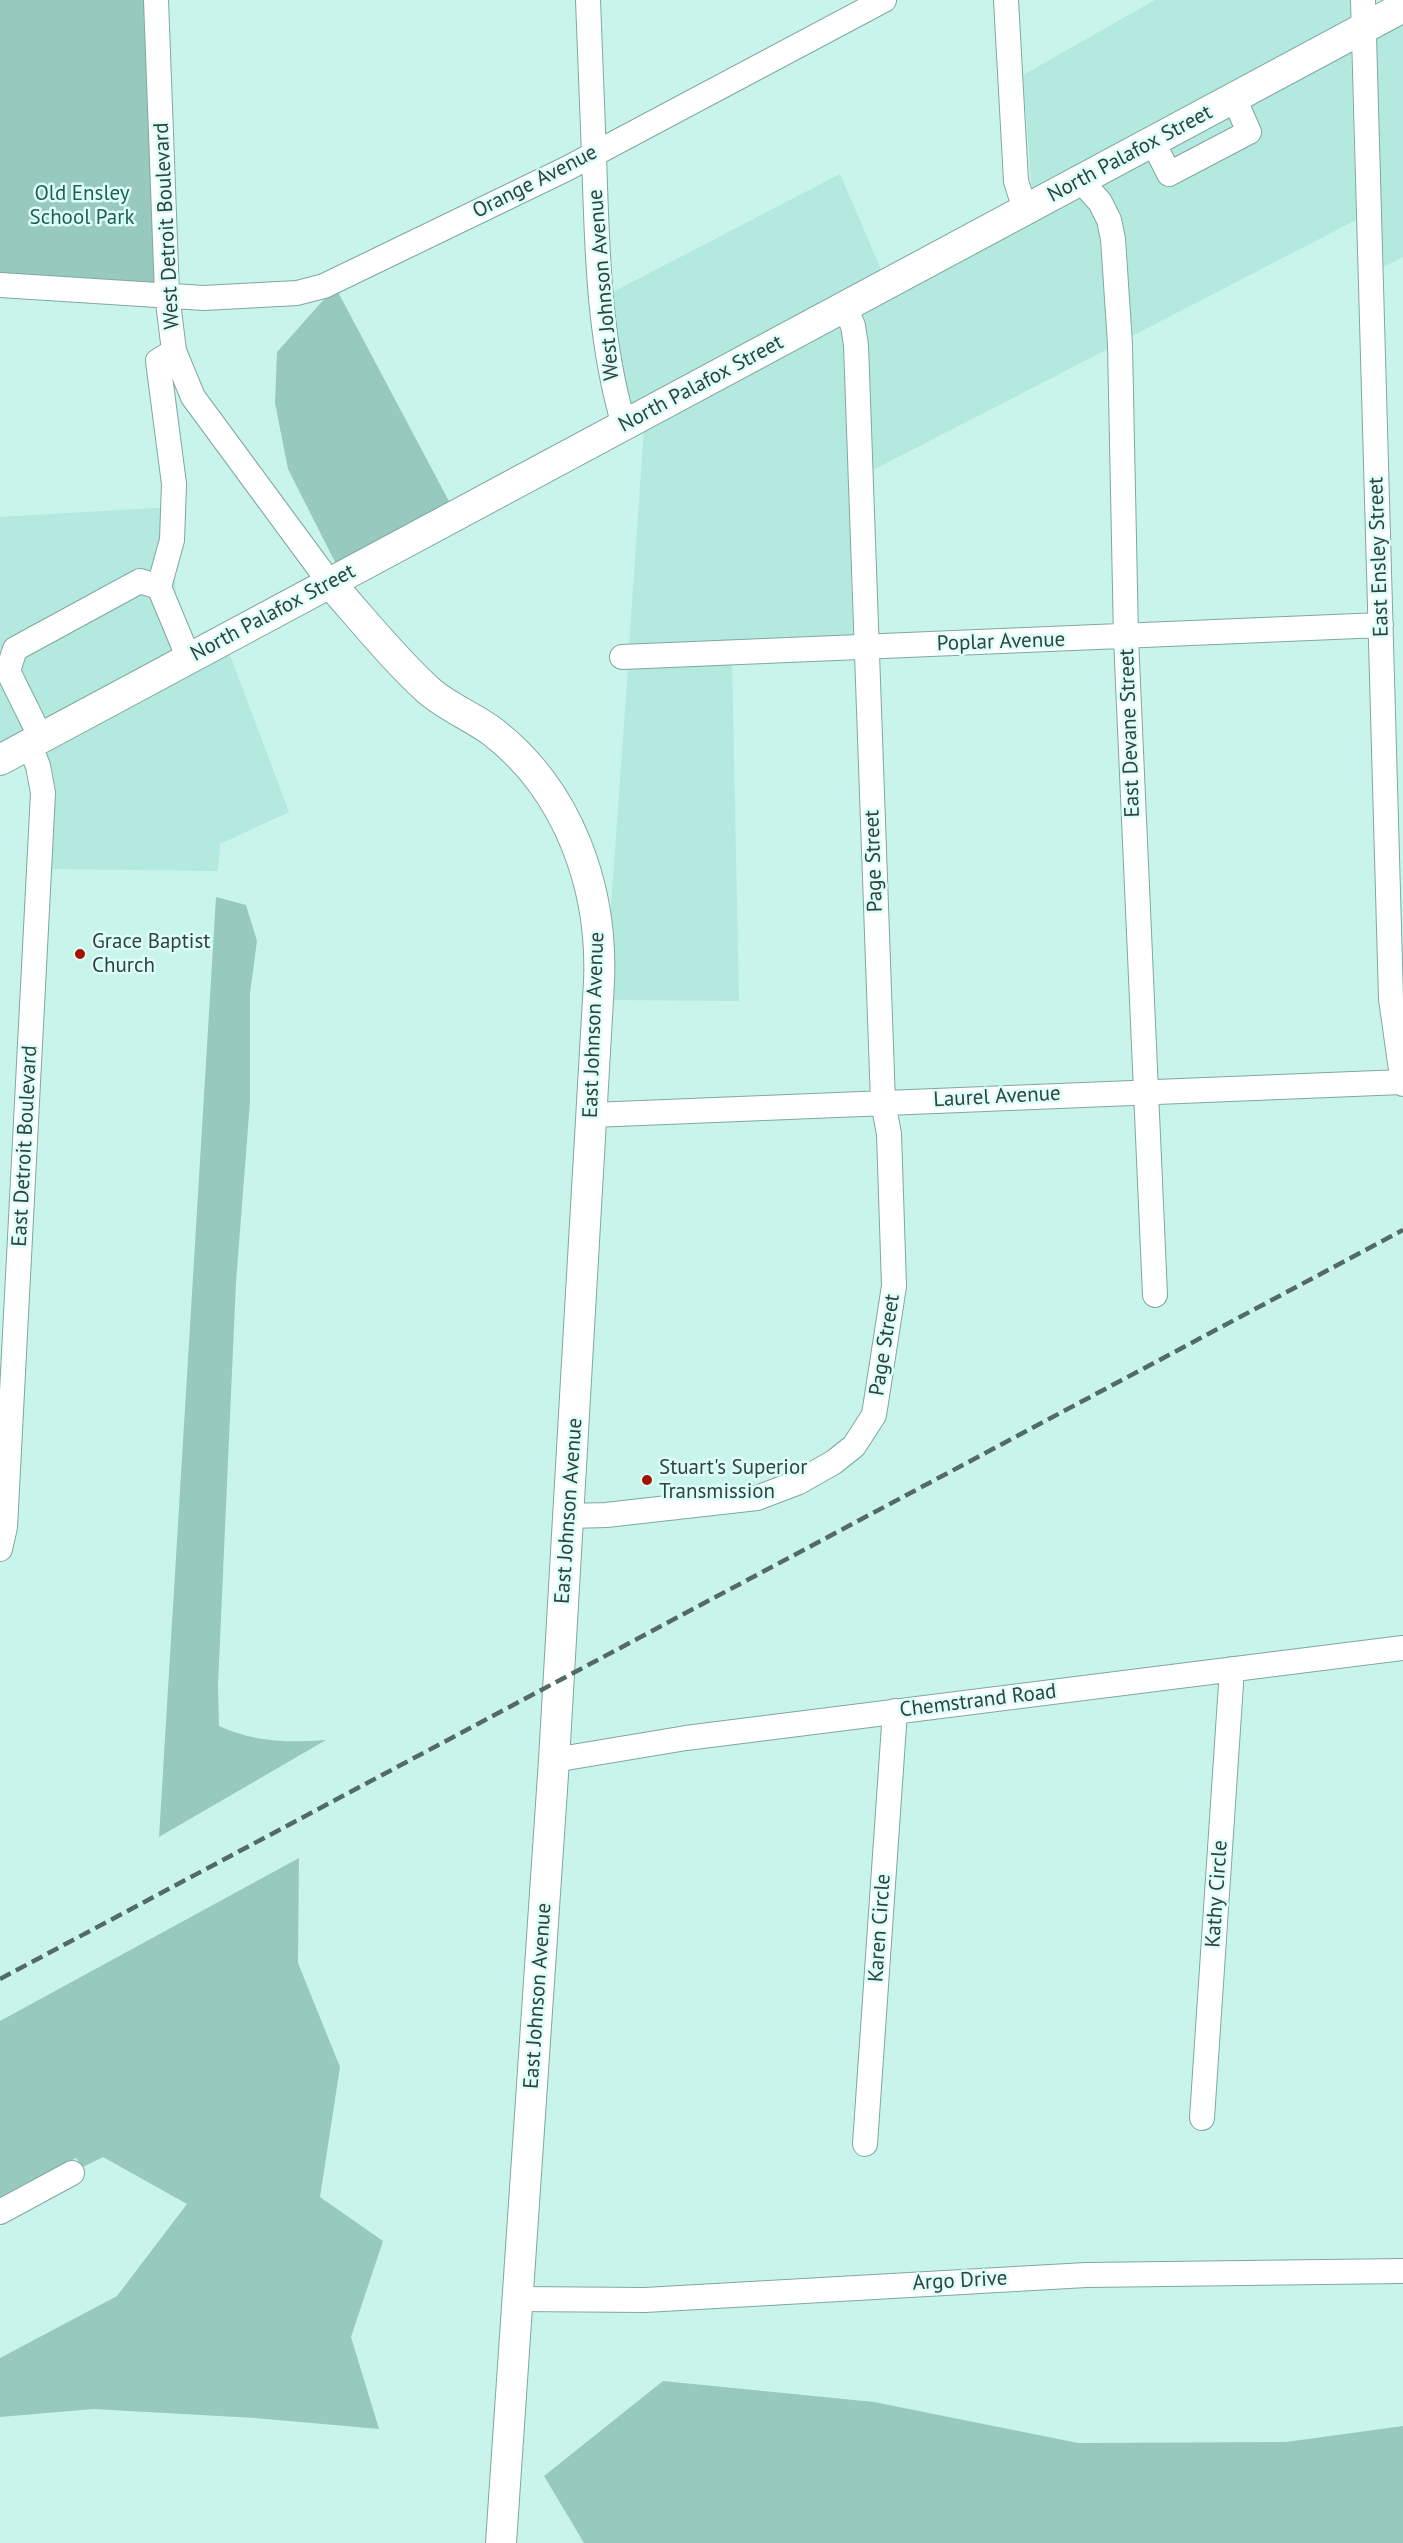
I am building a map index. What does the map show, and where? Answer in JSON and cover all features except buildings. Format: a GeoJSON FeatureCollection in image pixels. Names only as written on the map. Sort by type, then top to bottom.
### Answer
{"type":"FeatureCollection","features":[{"type":"Feature","properties":{"kind":"main road","name":"North Palafox Street"},"geometry":{"type":"LineString","coordinates":[[0,760],[1234,99],[1363,14],[1403,7]]}},
{"type":"Feature","properties":{"kind":"main road","name":"East Johnson Avenue"},"geometry":{"type":"LineString","coordinates":[[330,583],[430,691],[493,732],[530,767],[556,802],[574,837],[599,924],[592,1114],[569,1516],[501,2543]]}},
{"type":"Feature","properties":{"kind":"street","name":"West Detroit Boulevard"},"geometry":{"type":"LineString","coordinates":[[156,0],[167,294],[174,351],[193,397],[330,583]]}},
{"type":"Feature","properties":{"kind":"street","name":"West Johnson Avenue"},"geometry":{"type":"LineString","coordinates":[[588,0],[596,228],[603,320],[613,388],[624,425]]}},
{"type":"Feature","properties":{"kind":"street","name":"Orange Avenue"},"geometry":{"type":"LineString","coordinates":[[0,285],[216,297],[297,293],[324,286],[594,153],[884,0]]}},
{"type":"Feature","properties":{"kind":"street"},"geometry":{"type":"LineString","coordinates":[[1006,0],[1016,181],[1025,210]]}},
{"type":"Feature","properties":{"kind":"street","name":"East Ensley Street"},"geometry":{"type":"LineString","coordinates":[[1363,14],[1381,626],[1397,996],[1403,1083]]}},
{"type":"Feature","properties":{"kind":"street","name":"East Devane Street"},"geometry":{"type":"LineString","coordinates":[[1081,181],[1100,202],[1109,220],[1113,239],[1120,344],[1126,638],[1155,1295]]}},
{"type":"Feature","properties":{"kind":"street","name":"Page Street"},"geometry":{"type":"LineString","coordinates":[[569,1516],[606,1515],[757,1498],[799,1482],[834,1462],[854,1446],[874,1415],[894,1286],[889,1134],[883,1102],[856,345],[853,326],[845,307]]}},
{"type":"Feature","properties":{"kind":"street"},"geometry":{"type":"LineString","coordinates":[[174,351],[158,361],[174,484],[172,540],[159,587],[189,658]]}},
{"type":"Feature","properties":{"kind":"street","name":"East Detroit Boulevard"},"geometry":{"type":"LineString","coordinates":[[0,1549],[5,1527],[43,793],[35,741],[8,671],[15,649],[140,581],[159,587]]}},
{"type":"Feature","properties":{"kind":"street","name":"Poplar Avenue"},"geometry":{"type":"LineString","coordinates":[[622,657],[1381,626]]}},
{"type":"Feature","properties":{"kind":"street","name":"Laurel Avenue"},"geometry":{"type":"LineString","coordinates":[[592,1114],[1147,1090],[1403,1083]]}},
{"type":"Feature","properties":{"kind":"street","name":"Chemstrand Road"},"geometry":{"type":"LineString","coordinates":[[554,1760],[686,1738],[1403,1648]]}},
{"type":"Feature","properties":{"kind":"street","name":"Kathy Circle"},"geometry":{"type":"LineString","coordinates":[[1202,2118],[1232,1670]]}},
{"type":"Feature","properties":{"kind":"street","name":"Karen Circle"},"geometry":{"type":"LineString","coordinates":[[865,2144],[895,1712]]}},
{"type":"Feature","properties":{"kind":"street"},"geometry":{"type":"LineString","coordinates":[[0,2212],[72,2173]]}},
{"type":"Feature","properties":{"kind":"street","name":"Argo Drive"},"geometry":{"type":"LineString","coordinates":[[518,2300],[645,2300],[1086,2275],[1403,2271]]}},
{"type":"Feature","properties":{"kind":"shaded area"},"geometry":{"type":"Polygon","coordinates":[[[1155,0],[1350,0],[1351,23],[1032,194],[1023,75],[1155,0]]]}},
{"type":"Feature","properties":{"kind":"shaded area"},"geometry":{"type":"Polygon","coordinates":[[[1403,20],[1403,257],[1383,267],[1376,34],[1403,20]]]}},
{"type":"Feature","properties":{"kind":"shaded area"},"geometry":{"type":"Polygon","coordinates":[[[1351,48],[1356,220],[1132,336],[1126,238],[1121,215],[1112,197],[1099,183],[1351,48]]]}},
{"type":"Feature","properties":{"kind":"shaded area"},"geometry":{"type":"Polygon","coordinates":[[[840,174],[883,274],[632,408],[625,386],[613,292],[840,174]]]}},
{"type":"Feature","properties":{"kind":"shaded area"},"geometry":{"type":"Polygon","coordinates":[[[1078,195],[1089,208],[1097,223],[1108,349],[873,470],[869,345],[860,311],[1078,195]]]}},
{"type":"Feature","properties":{"kind":"shaded area"},"geometry":{"type":"Polygon","coordinates":[[[839,323],[844,346],[853,636],[629,646],[644,429],[839,323]]]}},
{"type":"Feature","properties":{"kind":"shaded area"},"geometry":{"type":"Polygon","coordinates":[[[171,507],[179,651],[0,747],[0,517],[171,507]]]}},
{"type":"Feature","properties":{"kind":"shaded area"},"geometry":{"type":"Polygon","coordinates":[[[228,650],[289,812],[220,844],[218,871],[52,869],[55,793],[51,765],[45,751],[228,650]]]}},
{"type":"Feature","properties":{"kind":"shaded area"},"geometry":{"type":"Polygon","coordinates":[[[732,663],[739,1001],[610,1000],[610,920],[628,668],[732,663]]]}},
{"type":"Feature","properties":{"kind":"green space","name":"Old Ensley School Park"},"geometry":{"type":"Polygon","coordinates":[[[0,0],[156,0],[167,294],[0,285],[0,0]]]}},
{"type":"Feature","properties":{"kind":"green space"},"geometry":{"type":"Polygon","coordinates":[[[338,292],[451,505],[337,566],[288,469],[275,403],[277,352],[327,296],[338,292]]]}},
{"type":"Feature","properties":{"kind":"green space"},"geometry":{"type":"Polygon","coordinates":[[[216,897],[246,905],[257,941],[250,993],[250,1102],[236,1282],[218,1685],[219,1726],[245,1735],[271,1740],[326,1740],[159,1837],[216,897]]]}},
{"type":"Feature","properties":{"kind":"green space"},"geometry":{"type":"Polygon","coordinates":[[[299,1858],[298,1963],[340,2067],[320,2197],[383,2241],[351,2337],[379,2429],[255,2418],[93,2409],[0,2417],[0,2358],[117,2296],[187,2204],[103,2157],[83,2167],[76,2158],[0,2199],[0,2021],[299,1858]]]}},
{"type":"Feature","properties":{"kind":"green space"},"geometry":{"type":"Polygon","coordinates":[[[663,2381],[874,2402],[1078,2443],[1286,2442],[1403,2426],[1403,2543],[584,2543],[544,2476],[663,2381]]]}},
{"type":"Feature","properties":{"kind":"railway"},"geometry":{"type":"LineString","coordinates":[[0,1979],[1403,1230]]}},
{"type":"Feature","properties":{"kind":"place","name":"Grace Baptist Church"},"geometry":{"type":"Point","coordinates":[80,954]}},
{"type":"Feature","properties":{"kind":"place","name":"Stuart's Superior Transmission"},"geometry":{"type":"Point","coordinates":[647,1480]}}]}
